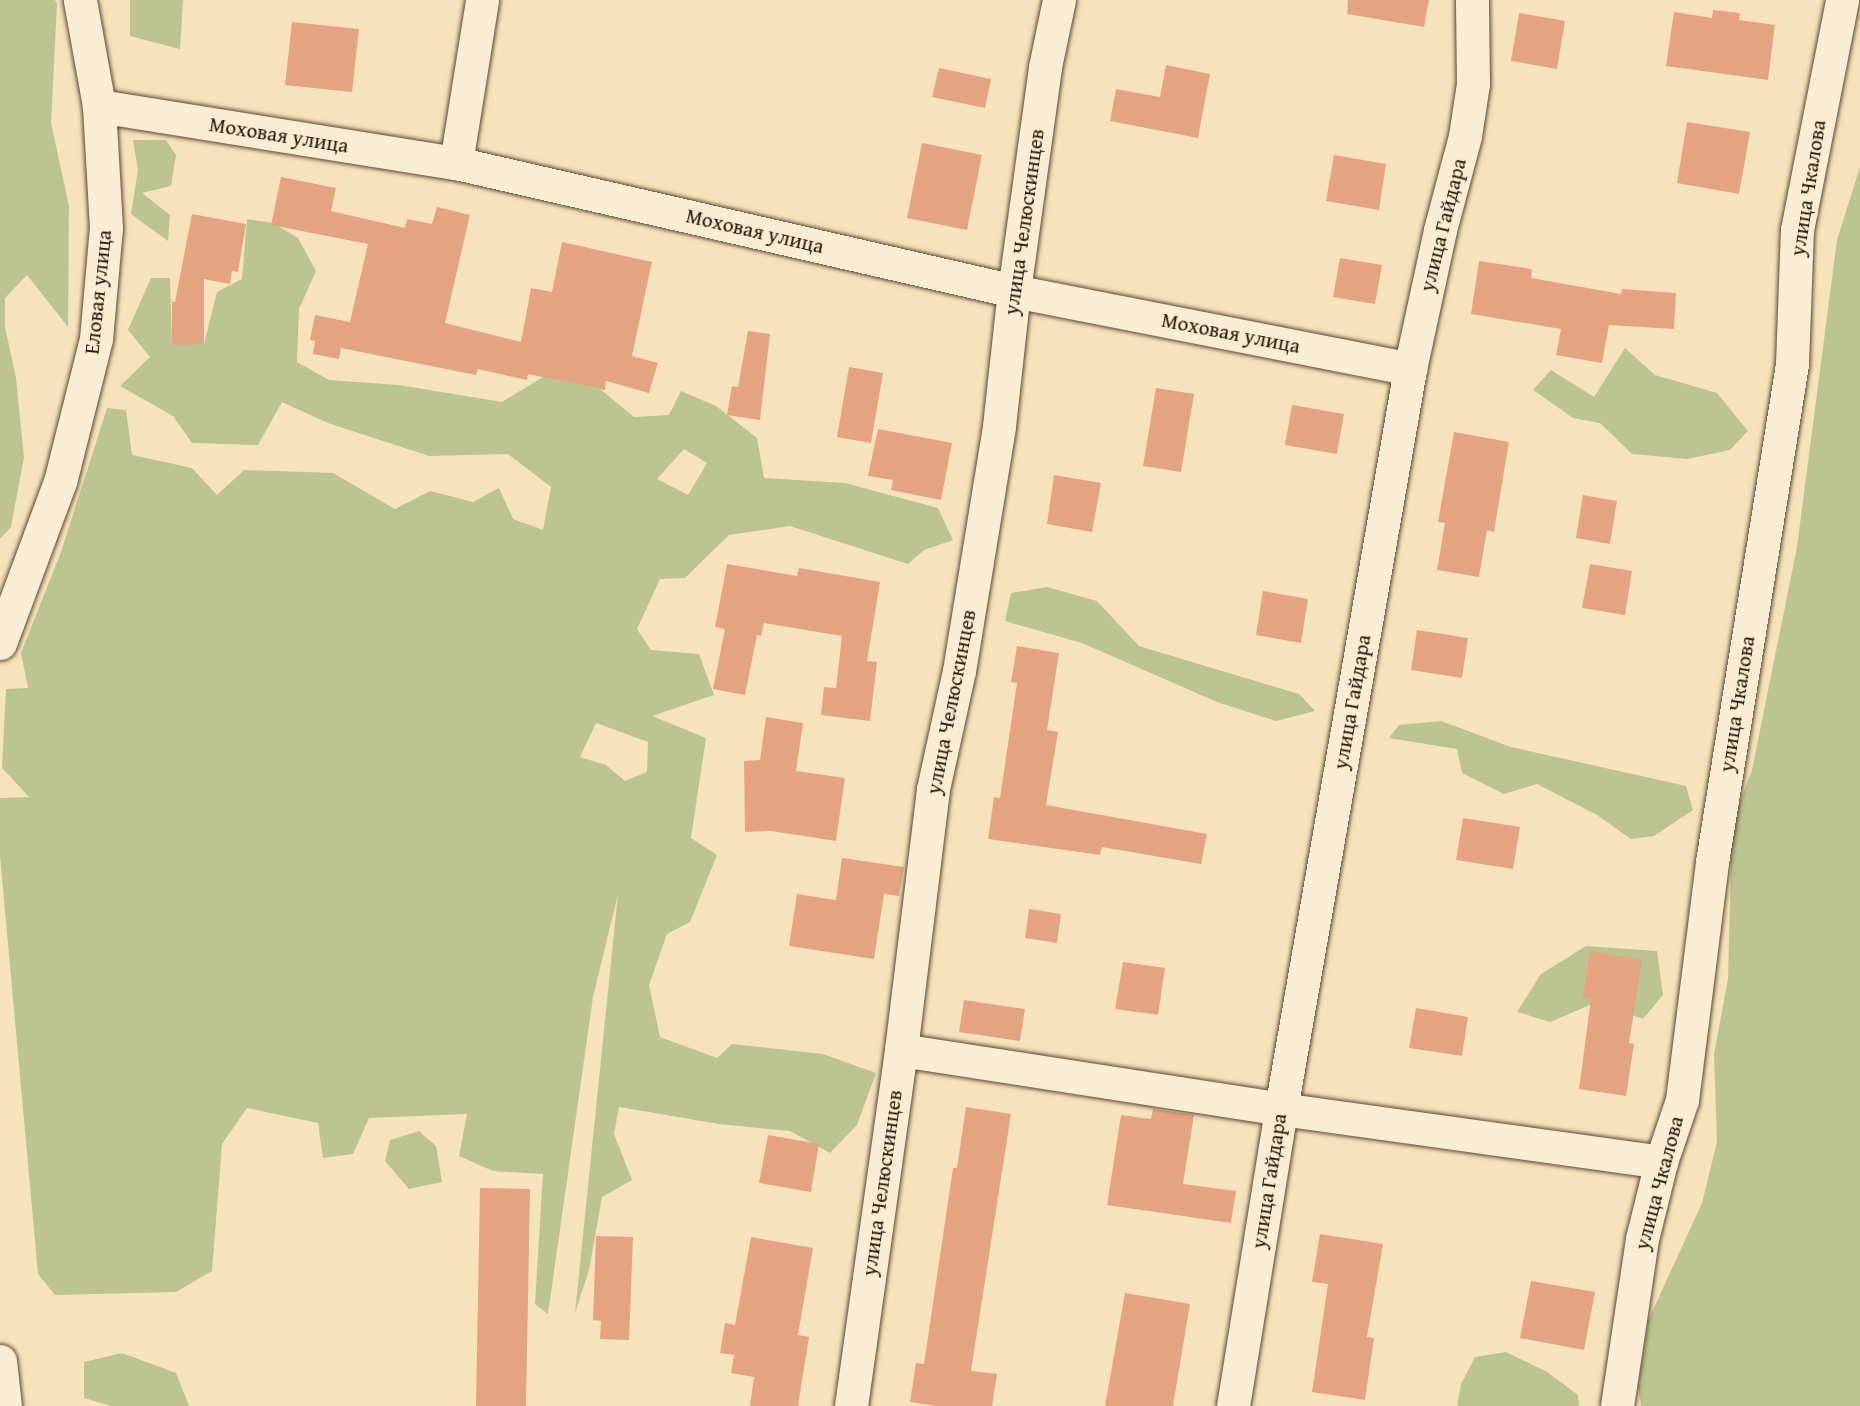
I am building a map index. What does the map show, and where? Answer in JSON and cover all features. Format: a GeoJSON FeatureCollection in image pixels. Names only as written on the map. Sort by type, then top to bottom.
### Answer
{"type":"FeatureCollection","features":[{"type":"Feature","properties":{"kind":"street","name":"Еловая улица"},"geometry":{"type":"LineString","coordinates":[[0,643],[60,482],[96,339],[106,228],[99,106],[80,0]]}},
{"type":"Feature","properties":{"kind":"street"},"geometry":{"type":"LineString","coordinates":[[456,163],[482,0]]}},
{"type":"Feature","properties":{"kind":"street","name":"улица Челюскинцев"},"geometry":{"type":"LineString","coordinates":[[851,1406],[901,1050],[933,789],[959,671],[999,426],[1014,291],[1045,67],[1059,0]]}},
{"type":"Feature","properties":{"kind":"street","name":"улица Гайдара"},"geometry":{"type":"LineString","coordinates":[[1233,1406],[1281,1109],[1410,369],[1440,230],[1465,136],[1473,84],[1472,0]]}},
{"type":"Feature","properties":{"kind":"street","name":"улица Чкалова"},"geometry":{"type":"LineString","coordinates":[[1617,1406],[1642,1239],[1660,1162],[1682,1100],[1712,862],[1792,364],[1797,230],[1842,0]]}},
{"type":"Feature","properties":{"kind":"street","name":"Моховая улица"},"geometry":{"type":"LineString","coordinates":[[99,106],[456,163],[1014,291],[1410,369]]}},
{"type":"Feature","properties":{"kind":"street"},"geometry":{"type":"LineString","coordinates":[[901,1050],[1281,1109],[1660,1162]]}},
{"type":"Feature","properties":{"kind":"street"},"geometry":{"type":"LineString","coordinates":[[0,1361],[5,1406]]}},
{"type":"Feature","properties":{"kind":"green space"},"geometry":{"type":"Polygon","coordinates":[[[0,0],[55,0],[57,4],[51,123],[69,206],[68,327],[27,275],[5,298],[5,327],[16,378],[24,457],[11,527],[0,539],[0,0]]]}},
{"type":"Feature","properties":{"kind":"green space"},"geometry":{"type":"Polygon","coordinates":[[[130,0],[183,0],[180,49],[130,36],[130,0]]]}},
{"type":"Feature","properties":{"kind":"green space"},"geometry":{"type":"Polygon","coordinates":[[[133,140],[166,140],[176,155],[171,186],[142,193],[170,215],[168,241],[131,214],[138,170],[133,140]]]}},
{"type":"Feature","properties":{"kind":"green space"},"geometry":{"type":"Polygon","coordinates":[[[1860,167],[1860,1406],[1641,1406],[1638,1387],[1648,1321],[1702,1203],[1717,1142],[1714,1054],[1728,979],[1732,823],[1752,770],[1797,547],[1837,240],[1860,167]]]}},
{"type":"Feature","properties":{"kind":"green space"},"geometry":{"type":"Polygon","coordinates":[[[247,219],[273,223],[298,238],[316,271],[299,309],[297,362],[329,380],[399,385],[502,402],[543,377],[600,389],[634,417],[669,415],[681,391],[716,406],[757,438],[764,478],[845,483],[938,508],[953,540],[924,550],[908,564],[790,526],[729,535],[685,578],[660,579],[637,629],[651,650],[699,654],[714,695],[652,716],[706,738],[691,838],[717,855],[690,922],[667,934],[649,985],[660,1037],[717,1058],[732,1044],[823,1054],[876,1073],[857,1125],[830,1153],[790,1131],[719,1124],[619,1107],[614,1134],[632,1180],[602,1197],[589,1270],[575,1313],[618,894],[593,997],[548,1314],[535,1304],[543,1174],[493,1171],[459,1156],[467,1114],[369,1118],[353,1154],[323,1158],[318,1123],[247,1108],[222,1144],[212,1271],[176,1292],[55,1295],[38,1274],[0,856],[0,798],[29,797],[2,768],[6,689],[28,688],[21,653],[61,552],[107,408],[126,410],[132,455],[192,468],[217,495],[244,470],[333,473],[395,509],[430,491],[473,502],[499,488],[513,519],[543,530],[551,487],[508,454],[429,456],[328,423],[282,402],[258,445],[192,443],[173,416],[120,386],[150,357],[128,330],[151,278],[170,278],[172,344],[204,344],[217,292],[242,279],[247,219]],[[684,449],[657,479],[688,495],[707,463],[684,449]],[[596,723],[580,757],[606,765],[625,781],[647,772],[648,742],[596,723]]]}},
{"type":"Feature","properties":{"kind":"green space"},"geometry":{"type":"Polygon","coordinates":[[[1625,348],[1655,375],[1717,393],[1748,431],[1730,450],[1687,459],[1632,454],[1600,423],[1573,418],[1533,390],[1551,370],[1594,397],[1625,348]]]}},
{"type":"Feature","properties":{"kind":"green space"},"geometry":{"type":"Polygon","coordinates":[[[1047,587],[1097,601],[1139,646],[1299,694],[1315,711],[1276,721],[1217,702],[1082,643],[1005,621],[1011,593],[1047,587]]]}},
{"type":"Feature","properties":{"kind":"green space"},"geometry":{"type":"Polygon","coordinates":[[[1441,721],[1511,747],[1686,786],[1693,810],[1654,836],[1631,839],[1597,815],[1537,784],[1504,794],[1462,773],[1457,749],[1389,738],[1399,725],[1441,721]]]}},
{"type":"Feature","properties":{"kind":"green space"},"geometry":{"type":"Polygon","coordinates":[[[1586,946],[1657,951],[1663,995],[1643,1019],[1597,1002],[1550,1022],[1517,1012],[1541,974],[1586,946]]]}},
{"type":"Feature","properties":{"kind":"green space"},"geometry":{"type":"Polygon","coordinates":[[[419,1131],[436,1146],[442,1182],[409,1189],[385,1161],[390,1140],[419,1131]]]}},
{"type":"Feature","properties":{"kind":"green space"},"geometry":{"type":"Polygon","coordinates":[[[1506,1352],[1547,1372],[1578,1395],[1579,1406],[1457,1406],[1461,1384],[1475,1357],[1506,1352]]]}},
{"type":"Feature","properties":{"kind":"green space"},"geometry":{"type":"Polygon","coordinates":[[[122,1353],[176,1373],[189,1406],[111,1406],[84,1398],[84,1362],[122,1353]]]}},
{"type":"Feature","properties":{"kind":"building"},"geometry":{"type":"Polygon","coordinates":[[[1348,0],[1429,0],[1424,27],[1347,14],[1348,0]]]}},
{"type":"Feature","properties":{"kind":"building"},"geometry":{"type":"Polygon","coordinates":[[[1713,10],[1740,13],[1739,20],[1775,25],[1768,80],[1666,66],[1674,12],[1712,18],[1713,10]]]}},
{"type":"Feature","properties":{"kind":"building"},"geometry":{"type":"Polygon","coordinates":[[[1519,13],[1565,21],[1557,69],[1511,61],[1519,13]]]}},
{"type":"Feature","properties":{"kind":"building"},"geometry":{"type":"Polygon","coordinates":[[[292,22],[359,29],[352,92],[285,85],[292,22]]]}},
{"type":"Feature","properties":{"kind":"building"},"geometry":{"type":"Polygon","coordinates":[[[1166,65],[1210,74],[1198,138],[1110,121],[1116,89],[1160,97],[1166,65]]]}},
{"type":"Feature","properties":{"kind":"building"},"geometry":{"type":"Polygon","coordinates":[[[939,68],[991,79],[985,108],[932,97],[939,68]]]}},
{"type":"Feature","properties":{"kind":"building"},"geometry":{"type":"Polygon","coordinates":[[[1687,122],[1750,132],[1739,194],[1677,183],[1687,122]]]}},
{"type":"Feature","properties":{"kind":"building"},"geometry":{"type":"Polygon","coordinates":[[[922,143],[982,155],[967,230],[907,218],[922,143]]]}},
{"type":"Feature","properties":{"kind":"building"},"geometry":{"type":"Polygon","coordinates":[[[1334,155],[1386,164],[1379,210],[1326,201],[1334,155]]]}},
{"type":"Feature","properties":{"kind":"building"},"geometry":{"type":"Polygon","coordinates":[[[281,177],[336,188],[331,211],[405,228],[407,219],[432,224],[437,207],[470,215],[445,323],[521,342],[531,288],[552,292],[562,242],[652,262],[632,356],[658,363],[649,393],[606,381],[605,390],[528,374],[527,380],[478,369],[476,375],[341,348],[339,359],[313,354],[315,341],[310,340],[315,315],[350,322],[368,244],[271,225],[281,177]]]}},
{"type":"Feature","properties":{"kind":"building"},"geometry":{"type":"Polygon","coordinates":[[[192,214],[246,224],[238,272],[232,271],[230,284],[204,279],[204,344],[172,345],[172,302],[175,302],[192,214]]]}},
{"type":"Feature","properties":{"kind":"building"},"geometry":{"type":"Polygon","coordinates":[[[1340,258],[1382,265],[1375,304],[1333,297],[1340,258]]]}},
{"type":"Feature","properties":{"kind":"building"},"geometry":{"type":"Polygon","coordinates":[[[1479,261],[1532,269],[1531,278],[1621,294],[1622,289],[1676,293],[1674,329],[1609,325],[1602,363],[1556,355],[1561,329],[1471,314],[1479,261]]]}},
{"type":"Feature","properties":{"kind":"building"},"geometry":{"type":"Polygon","coordinates":[[[748,331],[770,334],[760,420],[727,415],[732,386],[738,387],[748,331]]]}},
{"type":"Feature","properties":{"kind":"building"},"geometry":{"type":"Polygon","coordinates":[[[849,367],[883,373],[871,443],[837,437],[849,367]]]}},
{"type":"Feature","properties":{"kind":"building"},"geometry":{"type":"Polygon","coordinates":[[[1156,388],[1194,394],[1181,472],[1143,466],[1156,388]]]}},
{"type":"Feature","properties":{"kind":"building"},"geometry":{"type":"Polygon","coordinates":[[[1292,405],[1344,414],[1337,454],[1285,445],[1292,405]]]}},
{"type":"Feature","properties":{"kind":"building"},"geometry":{"type":"Polygon","coordinates":[[[878,429],[952,443],[941,500],[891,490],[893,480],[868,476],[878,429]]]}},
{"type":"Feature","properties":{"kind":"building"},"geometry":{"type":"Polygon","coordinates":[[[1454,432],[1509,442],[1494,532],[1487,530],[1479,577],[1437,570],[1445,523],[1438,522],[1454,432]]]}},
{"type":"Feature","properties":{"kind":"building"},"geometry":{"type":"Polygon","coordinates":[[[1054,475],[1101,483],[1092,532],[1047,524],[1054,475]]]}},
{"type":"Feature","properties":{"kind":"building"},"geometry":{"type":"Polygon","coordinates":[[[1583,495],[1617,501],[1610,544],[1576,538],[1583,495]]]}},
{"type":"Feature","properties":{"kind":"building"},"geometry":{"type":"Polygon","coordinates":[[[727,564],[797,576],[799,568],[880,582],[867,661],[877,662],[870,721],[821,715],[824,687],[836,688],[842,636],[764,623],[761,636],[757,635],[745,695],[713,689],[725,629],[715,627],[727,564]]]}},
{"type":"Feature","properties":{"kind":"building"},"geometry":{"type":"Polygon","coordinates":[[[1590,564],[1632,571],[1625,615],[1582,608],[1590,564]]]}},
{"type":"Feature","properties":{"kind":"building"},"geometry":{"type":"Polygon","coordinates":[[[1263,591],[1308,599],[1301,643],[1256,635],[1263,591]]]}},
{"type":"Feature","properties":{"kind":"building"},"geometry":{"type":"Polygon","coordinates":[[[1417,630],[1468,638],[1462,678],[1411,670],[1417,630]]]}},
{"type":"Feature","properties":{"kind":"building"},"geometry":{"type":"Polygon","coordinates":[[[1017,646],[1059,653],[1047,730],[1058,732],[1046,805],[1207,834],[1201,864],[1102,847],[1100,855],[988,839],[994,797],[1000,798],[1017,683],[1011,682],[1017,646]]]}},
{"type":"Feature","properties":{"kind":"building"},"geometry":{"type":"Polygon","coordinates":[[[766,717],[803,723],[796,771],[845,778],[836,841],[771,831],[745,832],[744,761],[760,760],[766,717]]]}},
{"type":"Feature","properties":{"kind":"building"},"geometry":{"type":"Polygon","coordinates":[[[1463,818],[1520,827],[1513,869],[1456,860],[1463,818]]]}},
{"type":"Feature","properties":{"kind":"building"},"geometry":{"type":"Polygon","coordinates":[[[842,858],[904,867],[899,896],[884,894],[874,959],[789,946],[797,894],[836,900],[842,858]]]}},
{"type":"Feature","properties":{"kind":"building"},"geometry":{"type":"Polygon","coordinates":[[[1029,909],[1061,914],[1057,943],[1025,938],[1029,909]]]}},
{"type":"Feature","properties":{"kind":"building"},"geometry":{"type":"Polygon","coordinates":[[[1590,951],[1642,960],[1629,1043],[1634,1044],[1626,1096],[1579,1089],[1591,999],[1583,998],[1590,951]]]}},
{"type":"Feature","properties":{"kind":"building"},"geometry":{"type":"Polygon","coordinates":[[[1123,962],[1165,968],[1158,1015],[1115,1009],[1123,962]]]}},
{"type":"Feature","properties":{"kind":"building"},"geometry":{"type":"Polygon","coordinates":[[[964,1000],[1025,1009],[1020,1041],[959,1032],[964,1000]]]}},
{"type":"Feature","properties":{"kind":"building"},"geometry":{"type":"Polygon","coordinates":[[[1416,1008],[1468,1017],[1462,1056],[1409,1048],[1416,1008]]]}},
{"type":"Feature","properties":{"kind":"building"},"geometry":{"type":"Polygon","coordinates":[[[966,1107],[1011,1114],[971,1371],[997,1374],[992,1406],[936,1406],[910,1402],[916,1363],[924,1364],[953,1168],[957,1168],[966,1107]]]}},
{"type":"Feature","properties":{"kind":"building"},"geometry":{"type":"Polygon","coordinates":[[[1153,1109],[1194,1115],[1183,1184],[1236,1191],[1231,1223],[1107,1205],[1121,1115],[1151,1119],[1153,1109]]]}},
{"type":"Feature","properties":{"kind":"building"},"geometry":{"type":"Polygon","coordinates":[[[768,1135],[819,1144],[811,1192],[759,1183],[768,1135]]]}},
{"type":"Feature","properties":{"kind":"building"},"geometry":{"type":"Polygon","coordinates":[[[480,1188],[530,1189],[526,1406],[476,1406],[480,1188]]]}},
{"type":"Feature","properties":{"kind":"building"},"geometry":{"type":"Polygon","coordinates":[[[1320,1234],[1383,1244],[1367,1337],[1374,1338],[1365,1400],[1312,1392],[1328,1284],[1312,1282],[1320,1234]]]}},
{"type":"Feature","properties":{"kind":"building"},"geometry":{"type":"Polygon","coordinates":[[[596,1236],[633,1237],[629,1340],[600,1339],[601,1321],[593,1320],[596,1236]]]}},
{"type":"Feature","properties":{"kind":"building"},"geometry":{"type":"Polygon","coordinates":[[[751,1237],[813,1248],[798,1335],[809,1337],[798,1406],[750,1406],[754,1377],[731,1373],[734,1355],[720,1353],[725,1323],[735,1325],[751,1237]]]}},
{"type":"Feature","properties":{"kind":"building"},"geometry":{"type":"Polygon","coordinates":[[[1531,1281],[1595,1292],[1584,1350],[1520,1338],[1531,1281]]]}},
{"type":"Feature","properties":{"kind":"building"},"geometry":{"type":"Polygon","coordinates":[[[1125,1293],[1190,1304],[1173,1406],[1105,1406],[1125,1293]]]}}]}
